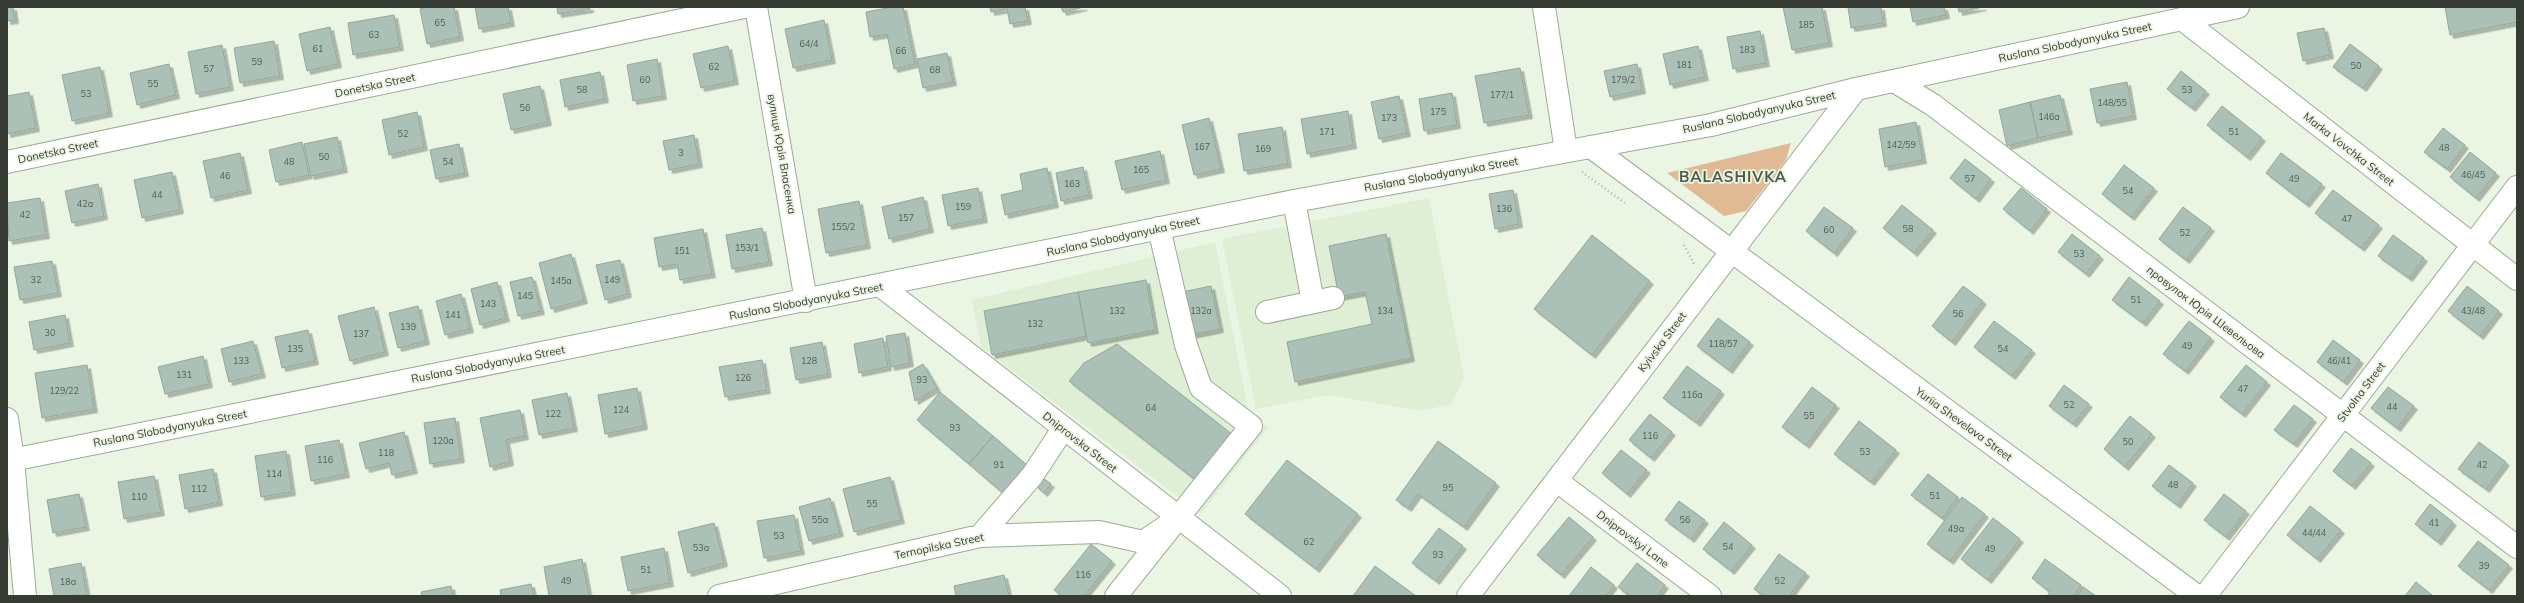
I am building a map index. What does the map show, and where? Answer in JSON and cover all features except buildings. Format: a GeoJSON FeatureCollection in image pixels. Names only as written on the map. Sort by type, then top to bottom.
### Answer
{"type":"FeatureCollection","features":[{"type":"Feature","properties":{"kind":"street","name":"Donetska Street"},"geometry":{"type":"LineString","coordinates":[[7,162],[744,7]]}},
{"type":"Feature","properties":{"kind":"street","name":"вулиця Юрія Власенка"},"geometry":{"type":"LineString","coordinates":[[756,7],[806,301]]}},
{"type":"Feature","properties":{"kind":"street"},"geometry":{"type":"LineString","coordinates":[[1544,7],[1571,160]]}},
{"type":"Feature","properties":{"kind":"street","name":"Ruslana Slobodyanyuka Street"},"geometry":{"type":"LineString","coordinates":[[10,460],[881,286],[1294,201],[1571,160],[1591,147],[1711,125],[1856,89],[2238,7]]}},
{"type":"Feature","properties":{"kind":"street","name":"Marka Vovchka Street"},"geometry":{"type":"LineString","coordinates":[[2182,18],[2517,279]]}},
{"type":"Feature","properties":{"kind":"street","name":"провулок Юрія Шевельова"},"geometry":{"type":"LineString","coordinates":[[1894,81],[1933,105],[2517,547]]}},
{"type":"Feature","properties":{"kind":"street","name":"Kyivska Street"},"geometry":{"type":"LineString","coordinates":[[1468,596],[1557,481],[1706,283],[1856,89]]}},
{"type":"Feature","properties":{"kind":"street","name":"Yuriia Shevelova Street"},"geometry":{"type":"LineString","coordinates":[[1591,147],[1730,252],[2197,596]]}},
{"type":"Feature","properties":{"kind":"street","name":"Stvolna Street"},"geometry":{"type":"LineString","coordinates":[[2205,596],[2517,187]]}},
{"type":"Feature","properties":{"kind":"street"},"geometry":{"type":"LineString","coordinates":[[1267,312],[1323,300],[1294,201]]}},
{"type":"Feature","properties":{"kind":"street"},"geometry":{"type":"LineString","coordinates":[[1116,596],[1251,426],[1201,388],[1186,345],[1159,228]]}},
{"type":"Feature","properties":{"kind":"street","name":"Dniprovska Street"},"geometry":{"type":"LineString","coordinates":[[881,286],[1063,429],[1280,596]]}},
{"type":"Feature","properties":{"kind":"street"},"geometry":{"type":"LineString","coordinates":[[7,419],[25,596]]}},
{"type":"Feature","properties":{"kind":"street"},"geometry":{"type":"LineString","coordinates":[[980,536],[1032,476],[1063,429]]}},
{"type":"Feature","properties":{"kind":"street","name":"Dniprovskyi Lane"},"geometry":{"type":"LineString","coordinates":[[1557,481],[1710,596]]}},
{"type":"Feature","properties":{"kind":"street","name":"Ternopilska Street"},"geometry":{"type":"LineString","coordinates":[[719,596],[980,536],[1099,532],[1143,542],[1179,518]]}},
{"type":"Feature","properties":{"kind":"path"},"geometry":{"type":"LineString","coordinates":[[1571,160],[1627,204]]}},
{"type":"Feature","properties":{"kind":"path"},"geometry":{"type":"LineString","coordinates":[[1678,240],[1684,245],[1706,283]]}},
{"type":"Feature","properties":{"kind":"shaded area"},"geometry":{"type":"Polygon","coordinates":[[[1791,143],[1786,160],[1746,211],[1724,216],[1667,173],[1791,143]]]}},
{"type":"Feature","properties":{"kind":"shaded area"},"geometry":{"type":"Polygon","coordinates":[[[1429,198],[1464,378],[1452,404],[1421,411],[1328,395],[1256,409],[1222,239],[1429,198]]]}},
{"type":"Feature","properties":{"kind":"shaded area"},"geometry":{"type":"Polygon","coordinates":[[[1215,242],[1248,409],[1268,428],[1201,514],[981,347],[972,300],[1215,242]]]}},
{"type":"Feature","properties":{"kind":"district","name":"BALASHIVKA"},"geometry":{"type":"Point","coordinates":[1733,177]}}]}
